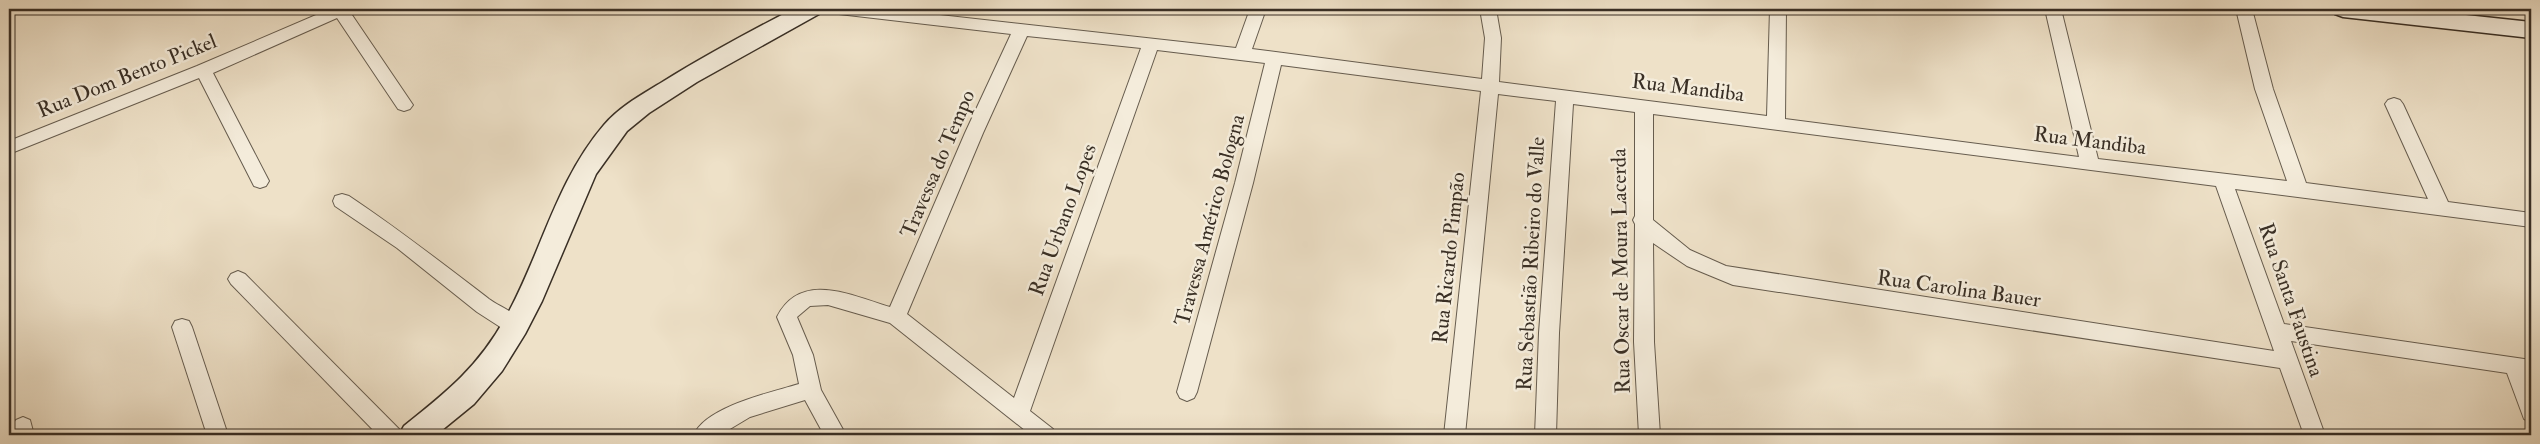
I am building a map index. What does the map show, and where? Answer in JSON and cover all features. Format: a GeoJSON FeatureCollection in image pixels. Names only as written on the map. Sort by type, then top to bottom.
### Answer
{"type":"FeatureCollection","features":[{"type":"Feature","properties":{"kind":"street"},"geometry":{"type":"LineString","coordinates":[[414,435],[464,395],[493,360],[516,326],[529,300],[578,184],[597,149],[613,130],[653,99],[714,61],[811,9]]}},
{"type":"Feature","properties":{"kind":"street","name":"Rua Mandiba"},"geometry":{"type":"LineString","coordinates":[[838,9],[1242,54],[1776,122],[2090,165],[2299,188],[2531,220]]}},
{"type":"Feature","properties":{"kind":"street"},"geometry":{"type":"LineString","coordinates":[[1242,54],[1258,9]]}},
{"type":"Feature","properties":{"kind":"street","name":"Rua Ricardo Pimpão"},"geometry":{"type":"LineString","coordinates":[[1454,435],[1490,86],[1493,38],[1488,9]]}},
{"type":"Feature","properties":{"kind":"street"},"geometry":{"type":"LineString","coordinates":[[1776,122],[1778,9]]}},
{"type":"Feature","properties":{"kind":"street"},"geometry":{"type":"LineString","coordinates":[[2053,9],[2090,165]]}},
{"type":"Feature","properties":{"kind":"street"},"geometry":{"type":"LineString","coordinates":[[2244,9],[2264,89],[2299,188]]}},
{"type":"Feature","properties":{"kind":"street"},"geometry":{"type":"LineString","coordinates":[[2343,9],[2453,15],[2531,30]]}},
{"type":"Feature","properties":{"kind":"street"},"geometry":{"type":"LineString","coordinates":[[342,10],[404,105]]}},
{"type":"Feature","properties":{"kind":"street","name":"Rua Dom Bento Pickel"},"geometry":{"type":"LineString","coordinates":[[9,148],[202,70],[342,10]]}},
{"type":"Feature","properties":{"kind":"street","name":"Travessa do Tempo"},"geometry":{"type":"LineString","coordinates":[[896,317],[974,133],[1022,29]]}},
{"type":"Feature","properties":{"kind":"street","name":"Rua Urbano Lopes"},"geometry":{"type":"LineString","coordinates":[[1019,413],[1151,43]]}},
{"type":"Feature","properties":{"kind":"street","name":"Travessa Américo Bologna"},"geometry":{"type":"LineString","coordinates":[[1188,392],[1244,183],[1274,59]]}},
{"type":"Feature","properties":{"kind":"street"},"geometry":{"type":"LineString","coordinates":[[202,70],[260,181]]}},
{"type":"Feature","properties":{"kind":"street","name":"Rua Sebastião Ribeiro do Valle"},"geometry":{"type":"LineString","coordinates":[[1545,435],[1549,333],[1565,96]]}},
{"type":"Feature","properties":{"kind":"street"},"geometry":{"type":"LineString","coordinates":[[2394,104],[2442,209]]}},
{"type":"Feature","properties":{"kind":"street","name":"Rua Oscar de Moura Lacerda"},"geometry":{"type":"LineString","coordinates":[[1644,105],[1642,220],[1644,342],[1649,435]]}},
{"type":"Feature","properties":{"kind":"street","name":"Rua Santa Faustina"},"geometry":{"type":"LineString","coordinates":[[2223,180],[2314,435]]}},
{"type":"Feature","properties":{"kind":"street"},"geometry":{"type":"LineString","coordinates":[[342,201],[404,243],[484,306],[516,326]]}},
{"type":"Feature","properties":{"kind":"street","name":"Rua Carolina Bauer"},"geometry":{"type":"LineString","coordinates":[[1642,220],[1662,242],[1704,267],[1732,277],[1784,287],[2287,361]]}},
{"type":"Feature","properties":{"kind":"street"},"geometry":{"type":"LineString","coordinates":[[238,279],[392,435]]}},
{"type":"Feature","properties":{"kind":"street"},"geometry":{"type":"LineString","coordinates":[[835,435],[822,414],[811,390],[803,355],[787,317],[789,310],[799,302],[817,296],[828,297],[896,317],[1046,435]]}},
{"type":"Feature","properties":{"kind":"street"},"geometry":{"type":"LineString","coordinates":[[182,327],[218,435]]}},
{"type":"Feature","properties":{"kind":"street"},"geometry":{"type":"LineString","coordinates":[[2276,331],[2523,367],[2531,413]]}},
{"type":"Feature","properties":{"kind":"street"},"geometry":{"type":"LineString","coordinates":[[704,435],[731,415],[747,408],[811,390]]}}]}
